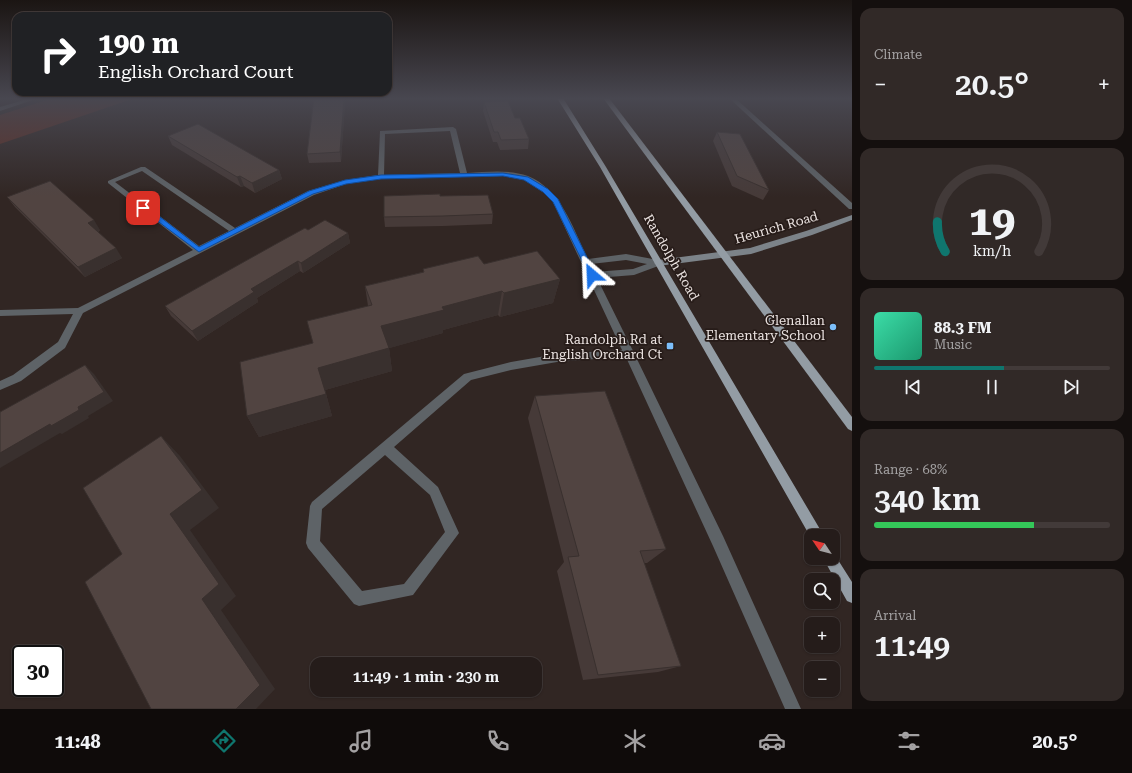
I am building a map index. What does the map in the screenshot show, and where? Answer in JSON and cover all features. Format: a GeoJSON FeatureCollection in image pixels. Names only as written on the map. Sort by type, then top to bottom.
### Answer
{"type":"FeatureCollection","features":[{"type":"Feature","properties":{"kind":"main road","name":"Randolph Road"},"geometry":{"type":"LineString","coordinates":[[581,131],[603,167],[813,529]]}},
{"type":"Feature","properties":{"kind":"main road"},"geometry":{"type":"LineString","coordinates":[[631,131],[852,426]]}},
{"type":"Feature","properties":{"kind":"main road"},"geometry":{"type":"LineString","coordinates":[[834,565],[852,596]]}},
{"type":"Feature","properties":{"kind":"street"},"geometry":{"type":"LineString","coordinates":[[381,177],[382,132],[404,131]]}},
{"type":"Feature","properties":{"kind":"street"},"geometry":{"type":"LineString","coordinates":[[454,131],[464,175]]}},
{"type":"Feature","properties":{"kind":"street"},"geometry":{"type":"LineString","coordinates":[[768,131],[852,207]]}},
{"type":"Feature","properties":{"kind":"street"},"geometry":{"type":"LineString","coordinates":[[199,250],[110,182],[143,168],[235,232]]}},
{"type":"Feature","properties":{"kind":"street"},"geometry":{"type":"LineString","coordinates":[[0,314],[80,311],[311,193],[345,182],[381,177],[503,174],[526,178],[546,190],[556,201],[718,541],[793,709]]}},
{"type":"Feature","properties":{"kind":"street","name":"Heurich Road"},"geometry":{"type":"LineString","coordinates":[[658,263],[751,251],[810,233],[852,217]]}},
{"type":"Feature","properties":{"kind":"street"},"geometry":{"type":"LineString","coordinates":[[586,262],[626,257],[658,263]]}},
{"type":"Feature","properties":{"kind":"street"},"geometry":{"type":"LineString","coordinates":[[592,275],[634,272],[658,263]]}},
{"type":"Feature","properties":{"kind":"street"},"geometry":{"type":"LineString","coordinates":[[0,386],[17,378],[62,346],[80,311]]}},
{"type":"Feature","properties":{"kind":"street"},"geometry":{"type":"LineString","coordinates":[[384,447],[434,491],[452,533],[408,590],[359,599],[313,543],[316,506],[384,447],[468,377],[511,366],[557,358],[629,353]]}},
{"type":"Feature","properties":{"kind":"shaded area"},"geometry":{"type":"Polygon","coordinates":[[[0,131],[38,131],[0,144],[0,131]]]}},
{"type":"Feature","properties":{"kind":"building"},"geometry":{"type":"Polygon","coordinates":[[[180,131],[210,131],[279,170],[252,183],[240,176],[237,177],[168,136],[180,131]]]}},
{"type":"Feature","properties":{"kind":"building"},"geometry":{"type":"Polygon","coordinates":[[[310,131],[342,131],[340,152],[307,154],[310,131]]]}},
{"type":"Feature","properties":{"kind":"building"},"geometry":{"type":"Polygon","coordinates":[[[526,131],[529,139],[501,140],[498,132],[494,132],[526,131]]]}},
{"type":"Feature","properties":{"kind":"building"},"geometry":{"type":"Polygon","coordinates":[[[717,132],[740,134],[769,190],[737,176],[717,132]]]}},
{"type":"Feature","properties":{"kind":"building"},"geometry":{"type":"Polygon","coordinates":[[[50,181],[94,220],[88,223],[116,248],[78,267],[7,197],[50,181]]]}},
{"type":"Feature","properties":{"kind":"building"},"geometry":{"type":"Polygon","coordinates":[[[440,194],[440,196],[488,195],[493,214],[384,217],[384,196],[440,194]]]}},
{"type":"Feature","properties":{"kind":"building"},"geometry":{"type":"Polygon","coordinates":[[[325,220],[348,233],[301,263],[298,261],[251,289],[254,292],[192,331],[165,306],[305,228],[308,230],[325,220]]]}},
{"type":"Feature","properties":{"kind":"building"},"geometry":{"type":"Polygon","coordinates":[[[537,251],[560,279],[504,293],[502,291],[442,307],[444,310],[381,326],[389,348],[318,368],[326,394],[247,416],[240,362],[313,343],[307,321],[372,305],[365,286],[424,272],[423,269],[478,256],[484,264],[537,251]]]}},
{"type":"Feature","properties":{"kind":"building"},"geometry":{"type":"Polygon","coordinates":[[[85,365],[104,392],[78,407],[79,410],[51,426],[50,424],[0,453],[0,412],[85,365]]]}},
{"type":"Feature","properties":{"kind":"building"},"geometry":{"type":"Polygon","coordinates":[[[605,391],[666,549],[640,551],[681,666],[598,675],[568,557],[579,556],[535,396],[605,391]]]}},
{"type":"Feature","properties":{"kind":"building"},"geometry":{"type":"Polygon","coordinates":[[[161,436],[202,490],[170,514],[219,584],[202,599],[260,685],[236,709],[151,709],[85,582],[122,554],[83,488],[161,436]]]}},
{"type":"Feature","properties":{"kind":"place","name":"Glenallan Elementary School"},"geometry":{"type":"Point","coordinates":[833,327]}},
{"type":"Feature","properties":{"kind":"place","name":"Randolph Rd at English Orchard Ct"},"geometry":{"type":"Point","coordinates":[670,346]}},
{"type":"Feature","properties":{"kind":"route"},"geometry":{"type":"LineString","coordinates":[[143,208],[199,250],[311,193],[345,182],[381,177],[503,174],[526,178],[546,190],[556,201],[592,275]]}}]}
